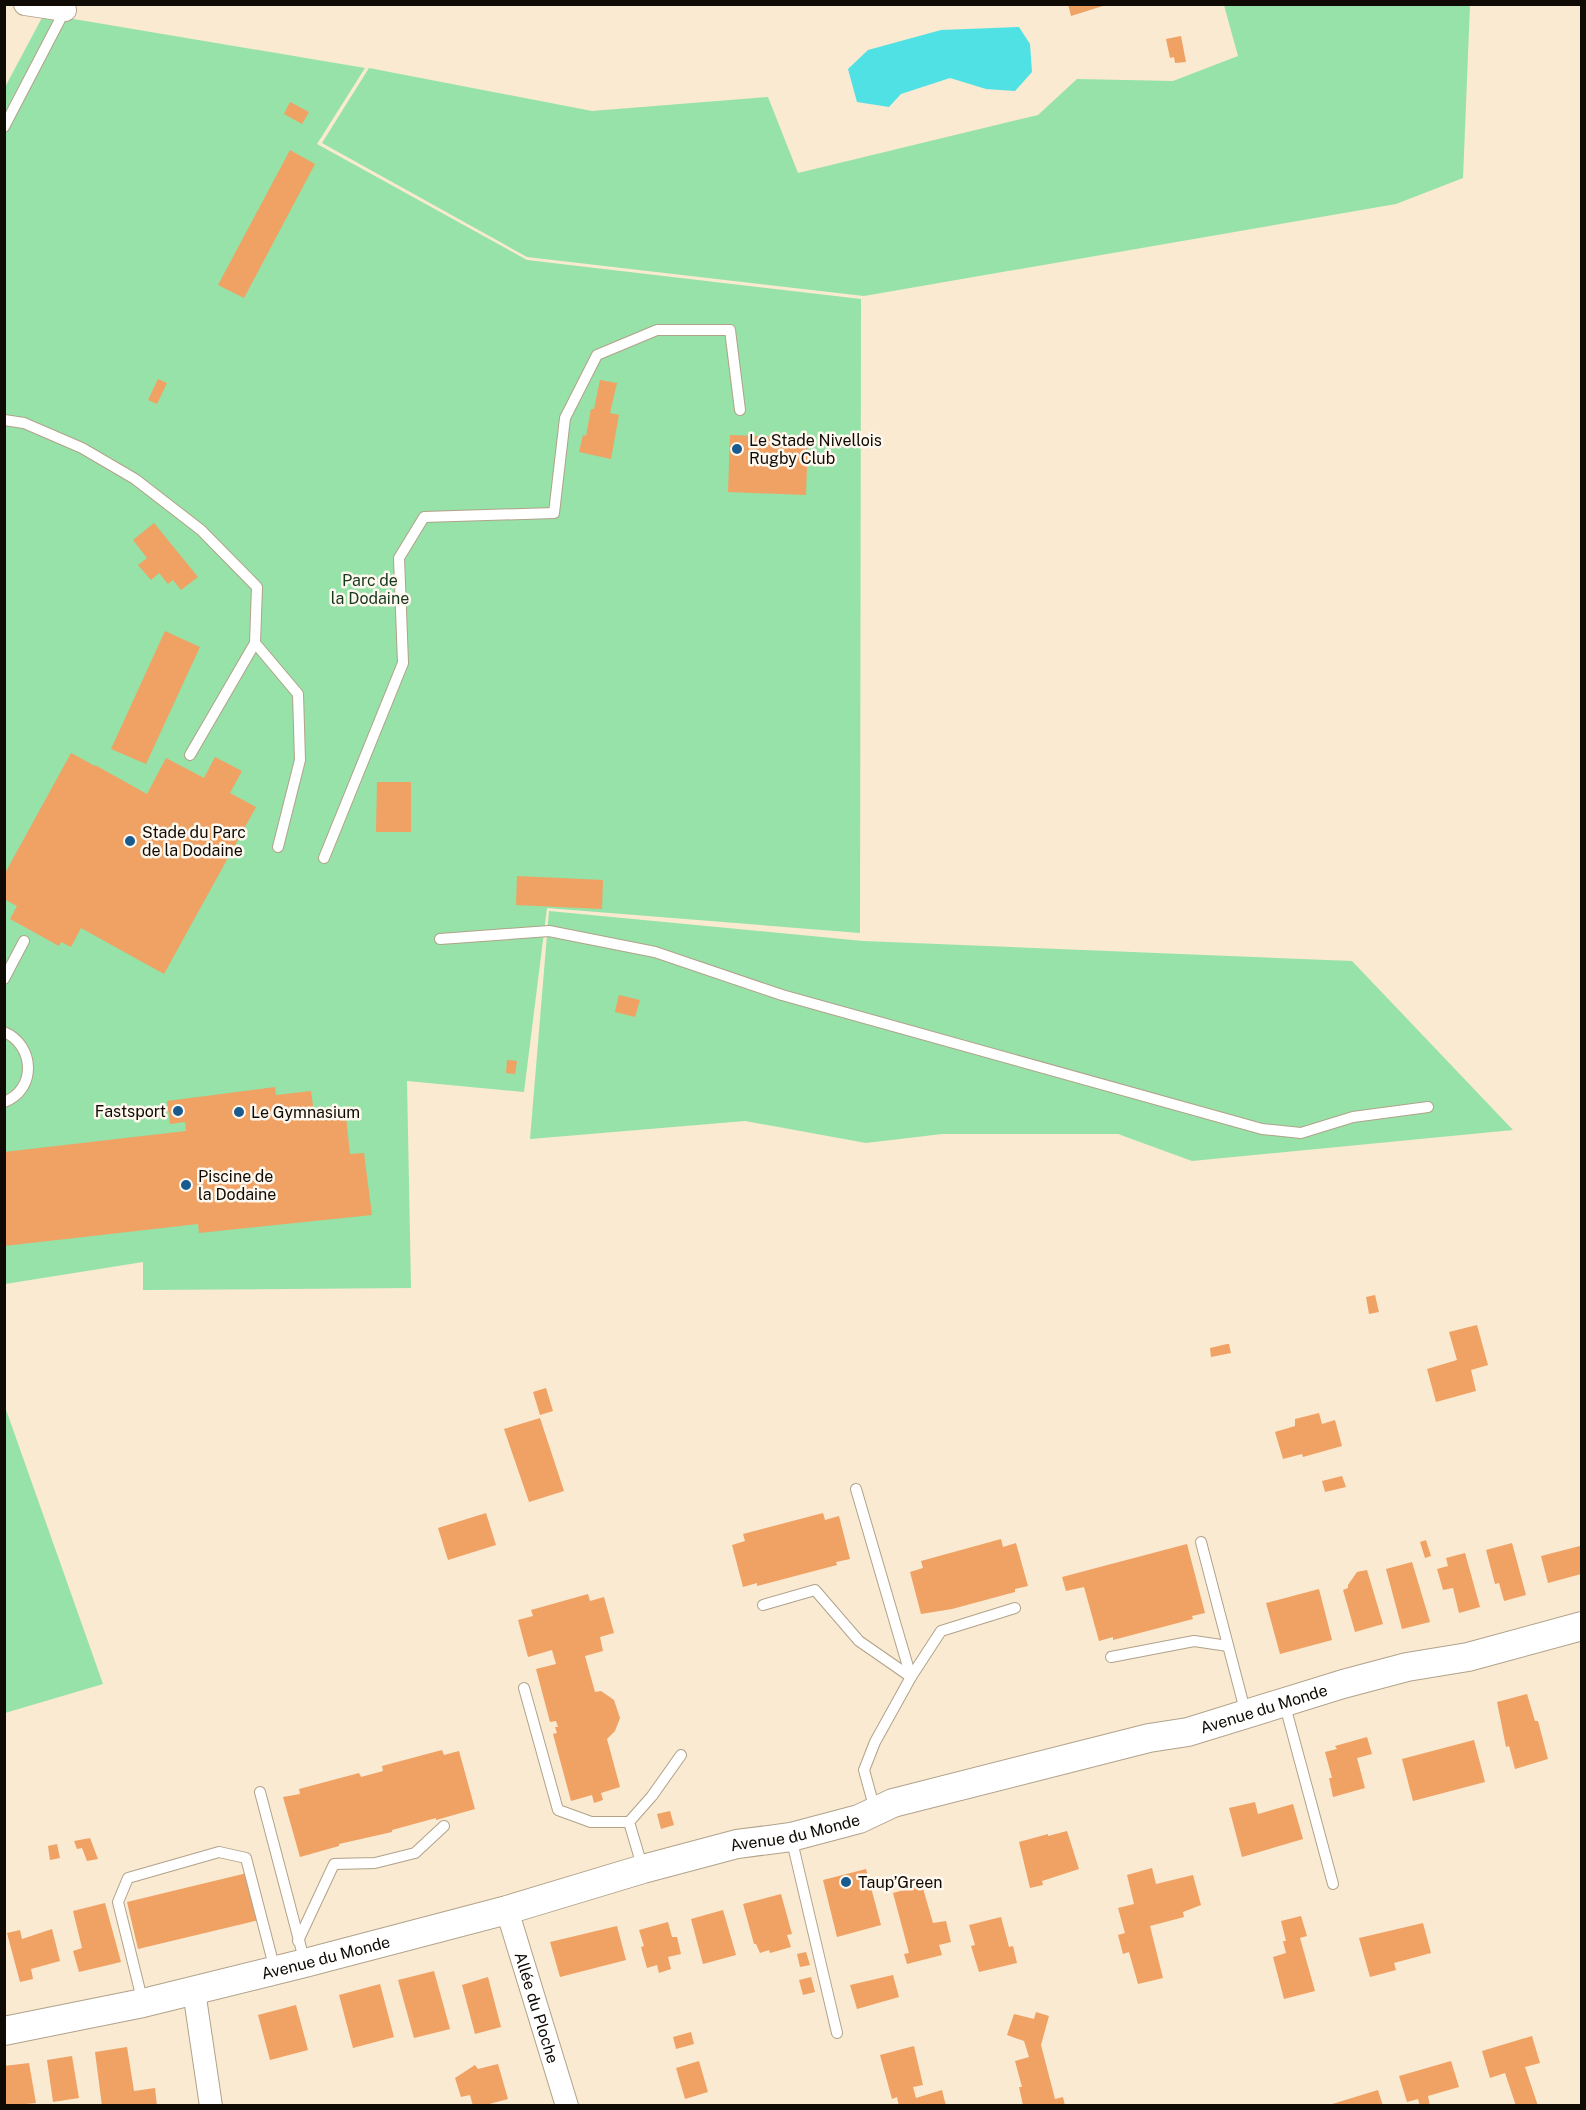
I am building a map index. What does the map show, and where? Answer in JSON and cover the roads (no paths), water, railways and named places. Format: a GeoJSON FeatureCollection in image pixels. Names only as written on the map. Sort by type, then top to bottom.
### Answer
{"type":"FeatureCollection","features":[{"type":"Feature","properties":{"kind":"street"},"geometry":{"type":"LineString","coordinates":[[26,4],[65,10]]}},
{"type":"Feature","properties":{"kind":"street","name":"Avenue du Monde"},"geometry":{"type":"LineString","coordinates":[[4,2031],[194,1992],[275,1970],[301,1952],[507,1910],[643,1869],[737,1844],[791,1837],[859,1819],[893,1803],[1149,1738],[1188,1732],[1284,1701],[1396,1670],[1468,1657],[1581,1626]]}},
{"type":"Feature","properties":{"kind":"street","name":"Allée du Ploche"},"geometry":{"type":"LineString","coordinates":[[507,1910],[567,2106]]}},
{"type":"Feature","properties":{"kind":"street"},"geometry":{"type":"LineString","coordinates":[[194,1992],[211,2106]]}},
{"type":"Feature","properties":{"kind":"lane"},"geometry":{"type":"LineString","coordinates":[[4,127],[65,10]]}},
{"type":"Feature","properties":{"kind":"lane"},"geometry":{"type":"LineString","coordinates":[[324,858],[403,663],[399,558],[424,518],[554,513],[565,418],[597,355],[657,330],[730,330],[740,410]]}},
{"type":"Feature","properties":{"kind":"lane"},"geometry":{"type":"LineString","coordinates":[[4,420],[24,423],[82,448],[135,479],[201,530],[257,587],[255,644],[190,755]]}},
{"type":"Feature","properties":{"kind":"lane"},"geometry":{"type":"LineString","coordinates":[[255,644],[298,694],[300,760],[278,847]]}},
{"type":"Feature","properties":{"kind":"lane"},"geometry":{"type":"LineString","coordinates":[[440,939],[549,932],[655,952],[782,994],[1262,1129],[1301,1133],[1353,1117],[1428,1107]]}},
{"type":"Feature","properties":{"kind":"lane"},"geometry":{"type":"LineString","coordinates":[[4,979],[24,941]]}},
{"type":"Feature","properties":{"kind":"lane"},"geometry":{"type":"LineString","coordinates":[[4,1032],[15,1038],[24,1048],[28,1060],[28,1074],[16,1096],[4,1102]]}},
{"type":"Feature","properties":{"kind":"lane"},"geometry":{"type":"LineString","coordinates":[[856,1489],[910,1677]]}},
{"type":"Feature","properties":{"kind":"lane"},"geometry":{"type":"LineString","coordinates":[[1202,1542],[1246,1715]]}},
{"type":"Feature","properties":{"kind":"lane"},"geometry":{"type":"LineString","coordinates":[[763,1605],[815,1590],[859,1641],[910,1677]]}},
{"type":"Feature","properties":{"kind":"lane"},"geometry":{"type":"LineString","coordinates":[[875,1811],[864,1770],[874,1742],[910,1677],[941,1631],[1015,1608]]}},
{"type":"Feature","properties":{"kind":"lane"},"geometry":{"type":"LineString","coordinates":[[1111,1657],[1194,1641],[1228,1646]]}},
{"type":"Feature","properties":{"kind":"lane"},"geometry":{"type":"LineString","coordinates":[[524,1688],[558,1810],[591,1822],[629,1822],[652,1796],[681,1755]]}},
{"type":"Feature","properties":{"kind":"lane"},"geometry":{"type":"LineString","coordinates":[[1284,1701],[1333,1884]]}},
{"type":"Feature","properties":{"kind":"lane"},"geometry":{"type":"LineString","coordinates":[[260,1792],[301,1952]]}},
{"type":"Feature","properties":{"kind":"lane"},"geometry":{"type":"LineString","coordinates":[[629,1822],[643,1869]]}},
{"type":"Feature","properties":{"kind":"lane"},"geometry":{"type":"LineString","coordinates":[[301,1952],[334,1864],[375,1863],[415,1853],[444,1826]]}},
{"type":"Feature","properties":{"kind":"lane"},"geometry":{"type":"LineString","coordinates":[[791,1837],[837,2032]]}},
{"type":"Feature","properties":{"kind":"lane"},"geometry":{"type":"LineString","coordinates":[[143,2003],[118,1902],[128,1878],[219,1852],[246,1858],[275,1970]]}},
{"type":"Feature","properties":{"kind":"water"},"geometry":{"type":"Polygon","coordinates":[[[1019,27],[1030,44],[1032,72],[1015,91],[986,89],[950,78],[901,94],[889,107],[857,102],[848,69],[868,50],[941,30],[1019,27]]]}},
{"type":"Feature","properties":{"kind":"place","name":"Le Stade Nivellois Rugby Club"},"geometry":{"type":"Point","coordinates":[737,449]}},
{"type":"Feature","properties":{"kind":"place","name":"Stade du Parc de la Dodaine"},"geometry":{"type":"Point","coordinates":[130,841]}},
{"type":"Feature","properties":{"kind":"place","name":"Fastsport"},"geometry":{"type":"Point","coordinates":[178,1111]}},
{"type":"Feature","properties":{"kind":"place","name":"Le Gymnasium"},"geometry":{"type":"Point","coordinates":[239,1112]}},
{"type":"Feature","properties":{"kind":"place","name":"Piscine de la Dodaine"},"geometry":{"type":"Point","coordinates":[186,1185]}},
{"type":"Feature","properties":{"kind":"place","name":"Taup’Green"},"geometry":{"type":"Point","coordinates":[846,1882]}},
{"type":"Feature","properties":{"kind":"park label","name":"Parc de la Dodaine"},"geometry":{"type":"Point","coordinates":[370,589]}}]}
